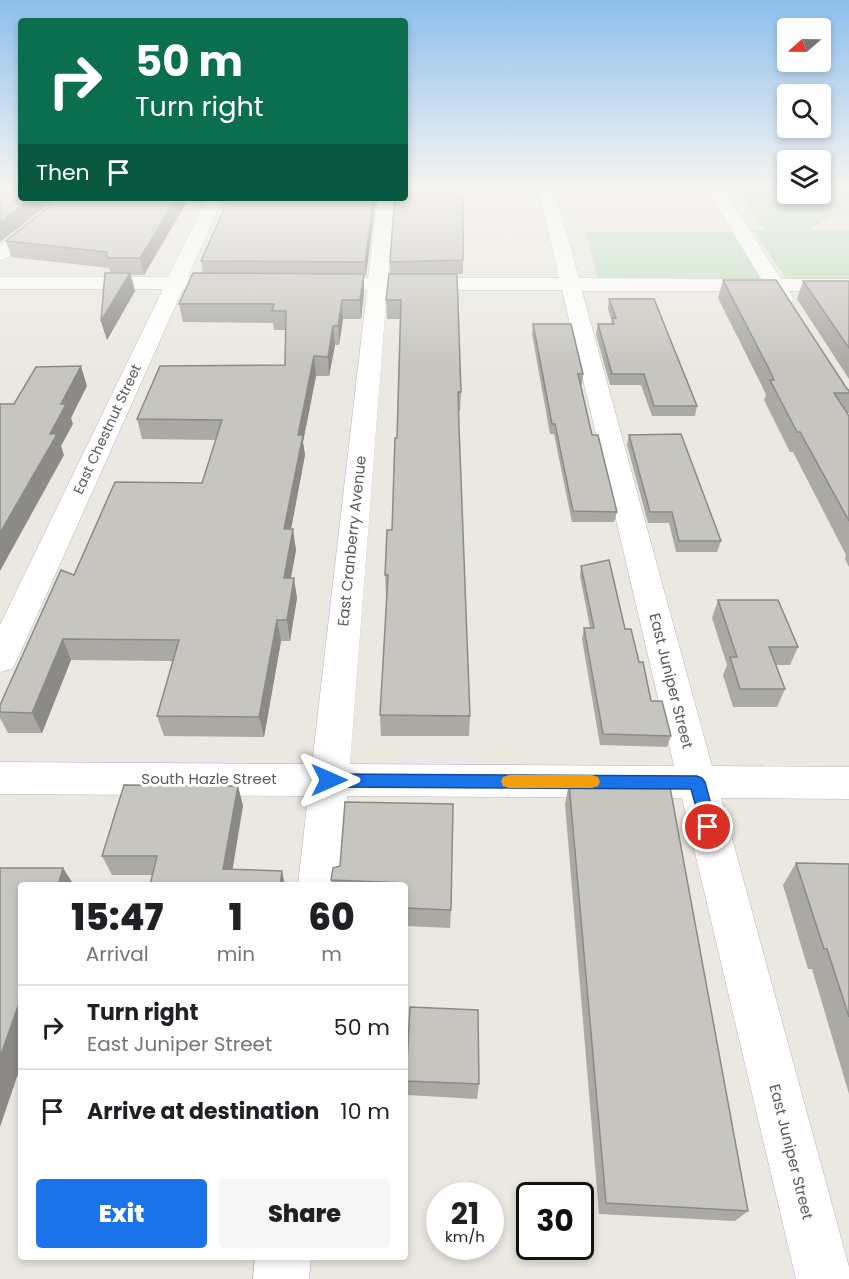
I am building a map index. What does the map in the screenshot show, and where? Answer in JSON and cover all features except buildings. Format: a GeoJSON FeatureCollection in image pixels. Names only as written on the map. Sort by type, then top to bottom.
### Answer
{"type":"FeatureCollection","features":[{"type":"Feature","properties":{"kind":"street","name":"East Chestnut Street"},"geometry":{"type":"LineString","coordinates":[[0,660],[192,248]]}},
{"type":"Feature","properties":{"kind":"street","name":"East Cranberry Avenue"},"geometry":{"type":"LineString","coordinates":[[319,882],[381,248]]}},
{"type":"Feature","properties":{"kind":"street","name":"East Juniper Street"},"geometry":{"type":"LineString","coordinates":[[561,248],[824,1279]]}},
{"type":"Feature","properties":{"kind":"street"},"geometry":{"type":"LineString","coordinates":[[752,248],[794,314]]}},
{"type":"Feature","properties":{"kind":"street"},"geometry":{"type":"LineString","coordinates":[[0,283],[247,284]]}},
{"type":"Feature","properties":{"kind":"street"},"geometry":{"type":"LineString","coordinates":[[306,284],[849,285]]}},
{"type":"Feature","properties":{"kind":"street","name":"South Hazle Street"},"geometry":{"type":"LineString","coordinates":[[0,778],[849,783]]}},
{"type":"Feature","properties":{"kind":"street"},"geometry":{"type":"LineString","coordinates":[[281,1279],[283,1260]]}},
{"type":"Feature","properties":{"kind":"green space"},"geometry":{"type":"Polygon","coordinates":[[[590,248],[741,248],[761,280],[598,279],[590,248]]]}},
{"type":"Feature","properties":{"kind":"green space"},"geometry":{"type":"Polygon","coordinates":[[[765,248],[849,248],[849,280],[787,280],[765,248]]]}},
{"type":"Feature","properties":{"kind":"slow traffic"},"geometry":{"type":"LineString","coordinates":[[509,781],[592,782]]}},
{"type":"Feature","properties":{"kind":"route"},"geometry":{"type":"LineString","coordinates":[[329,780],[697,782],[708,827]]}}]}
